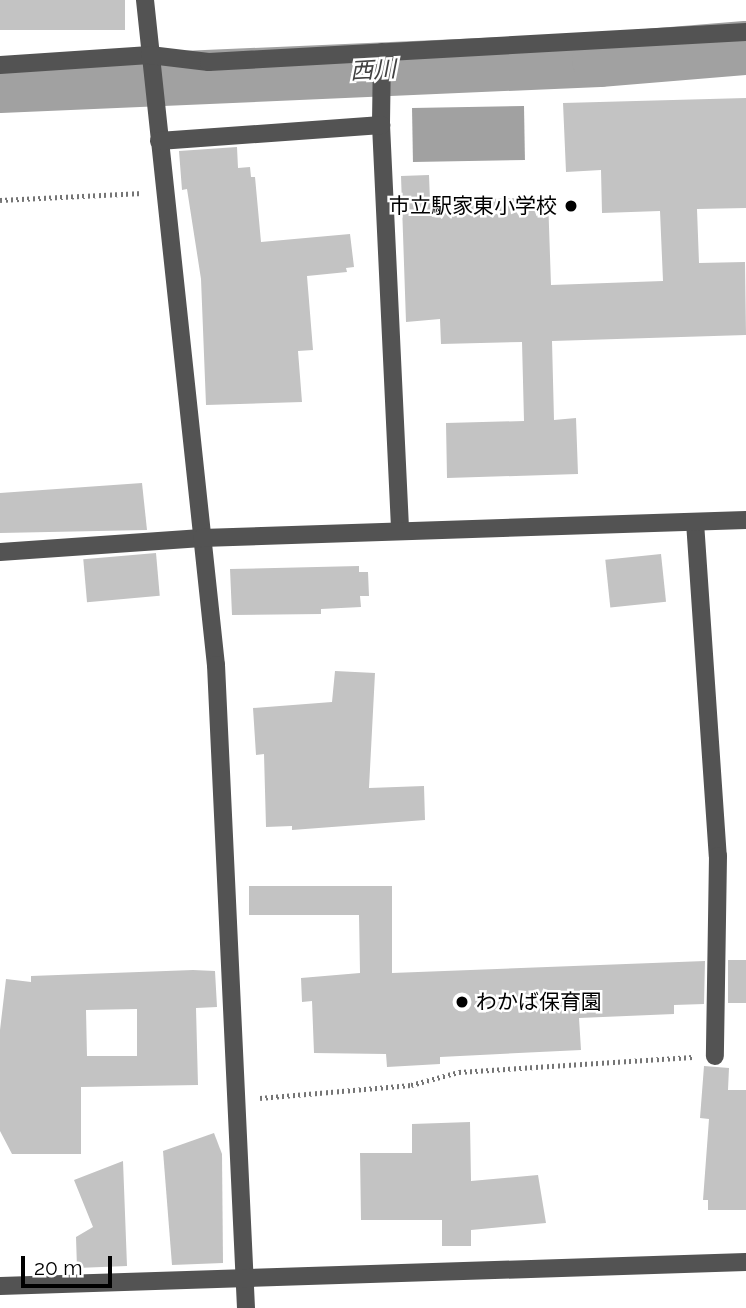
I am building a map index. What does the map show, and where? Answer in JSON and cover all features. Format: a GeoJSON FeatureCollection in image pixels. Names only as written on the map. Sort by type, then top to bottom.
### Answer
{"type":"FeatureCollection","features":[{"type":"Feature","properties":{"kind":"street"},"geometry":{"type":"LineString","coordinates":[[145,0],[216,665],[246,1308]]}},
{"type":"Feature","properties":{"kind":"street"},"geometry":{"type":"LineString","coordinates":[[0,65],[150,55],[209,62],[746,32]]}},
{"type":"Feature","properties":{"kind":"street"},"geometry":{"type":"LineString","coordinates":[[382,52],[381,125],[400,531]]}},
{"type":"Feature","properties":{"kind":"street"},"geometry":{"type":"LineString","coordinates":[[159,141],[381,125]]}},
{"type":"Feature","properties":{"kind":"street"},"geometry":{"type":"LineString","coordinates":[[0,552],[202,538],[746,520]]}},
{"type":"Feature","properties":{"kind":"street"},"geometry":{"type":"LineString","coordinates":[[695,522],[718,856],[715,1056]]}},
{"type":"Feature","properties":{"kind":"street"},"geometry":{"type":"LineString","coordinates":[[0,1286],[746,1262]]}},
{"type":"Feature","properties":{"kind":"path"},"geometry":{"type":"LineString","coordinates":[[0,200],[165,192]]}},
{"type":"Feature","properties":{"kind":"path"},"geometry":{"type":"LineString","coordinates":[[238,1099],[411,1085],[473,1071],[715,1056]]}},
{"type":"Feature","properties":{"kind":"shaded area"},"geometry":{"type":"Polygon","coordinates":[[[524,106],[525,160],[413,162],[412,108],[524,106]]]}},
{"type":"Feature","properties":{"kind":"building"},"geometry":{"type":"Polygon","coordinates":[[[0,0],[125,0],[125,30],[0,30],[0,0]]]}},
{"type":"Feature","properties":{"kind":"building"},"geometry":{"type":"Polygon","coordinates":[[[746,98],[746,208],[697,209],[699,263],[745,262],[746,335],[552,341],[554,420],[576,418],[578,474],[447,478],[446,423],[524,421],[522,342],[441,344],[440,319],[406,322],[401,176],[429,175],[430,201],[548,197],[551,285],[663,281],[660,211],[602,213],[601,170],[566,172],[563,103],[746,98]]]}},
{"type":"Feature","properties":{"kind":"building"},"geometry":{"type":"Polygon","coordinates":[[[237,147],[238,168],[250,167],[251,177],[255,177],[261,242],[350,234],[354,267],[346,268],[347,272],[307,276],[313,350],[298,351],[302,402],[206,405],[201,279],[187,189],[182,190],[179,151],[237,147]]]}},
{"type":"Feature","properties":{"kind":"building"},"geometry":{"type":"Polygon","coordinates":[[[142,483],[147,530],[0,533],[0,493],[142,483]]]}},
{"type":"Feature","properties":{"kind":"building"},"geometry":{"type":"Polygon","coordinates":[[[156,553],[160,596],[87,602],[83,559],[156,553]]]}},
{"type":"Feature","properties":{"kind":"building"},"geometry":{"type":"Polygon","coordinates":[[[661,554],[666,602],[610,608],[605,560],[661,554]]]}},
{"type":"Feature","properties":{"kind":"building"},"geometry":{"type":"Polygon","coordinates":[[[359,566],[359,572],[368,572],[369,596],[360,596],[361,607],[321,609],[321,614],[232,615],[230,569],[359,566]]]}},
{"type":"Feature","properties":{"kind":"building"},"geometry":{"type":"Polygon","coordinates":[[[335,671],[375,673],[369,788],[424,786],[425,820],[292,830],[292,826],[266,827],[264,754],[256,755],[253,708],[332,702],[335,671]]]}},
{"type":"Feature","properties":{"kind":"building"},"geometry":{"type":"Polygon","coordinates":[[[249,886],[392,886],[392,973],[705,961],[704,1004],[674,1005],[674,1014],[579,1018],[581,1050],[440,1057],[440,1064],[387,1067],[386,1054],[314,1053],[312,1001],[302,1002],[301,978],[360,973],[359,915],[249,915],[249,886]]]}},
{"type":"Feature","properties":{"kind":"building"},"geometry":{"type":"Polygon","coordinates":[[[728,960],[746,960],[746,1003],[728,1003],[728,960]]]}},
{"type":"Feature","properties":{"kind":"building"},"geometry":{"type":"Polygon","coordinates":[[[215,971],[217,1007],[196,1008],[198,1085],[81,1087],[81,1154],[12,1154],[0,1131],[0,1030],[6,979],[31,982],[31,976],[215,971]],[[137,1009],[86,1010],[87,1056],[137,1056],[137,1009]]]}},
{"type":"Feature","properties":{"kind":"building"},"geometry":{"type":"Polygon","coordinates":[[[704,1066],[729,1068],[728,1090],[746,1090],[746,1210],[708,1210],[708,1200],[703,1200],[709,1119],[700,1118],[704,1066]]]}},
{"type":"Feature","properties":{"kind":"building"},"geometry":{"type":"Polygon","coordinates":[[[470,1122],[471,1181],[538,1175],[546,1223],[471,1230],[471,1246],[442,1246],[442,1220],[361,1220],[360,1153],[412,1153],[412,1124],[470,1122]]]}},
{"type":"Feature","properties":{"kind":"building"},"geometry":{"type":"Polygon","coordinates":[[[214,1133],[222,1154],[223,1263],[172,1265],[163,1151],[214,1133]]]}},
{"type":"Feature","properties":{"kind":"building"},"geometry":{"type":"Polygon","coordinates":[[[123,1161],[127,1266],[77,1268],[76,1237],[93,1227],[74,1180],[123,1161]]]}},
{"type":"Feature","properties":{"kind":"waterway","name":"西川"},"geometry":{"type":"LineString","coordinates":[[0,86],[599,60],[746,48]]}},
{"type":"Feature","properties":{"kind":"place","name":"市立駅家東小学校"},"geometry":{"type":"Point","coordinates":[571,206]}},
{"type":"Feature","properties":{"kind":"place","name":"わかば保育園"},"geometry":{"type":"Point","coordinates":[462,1002]}}]}
